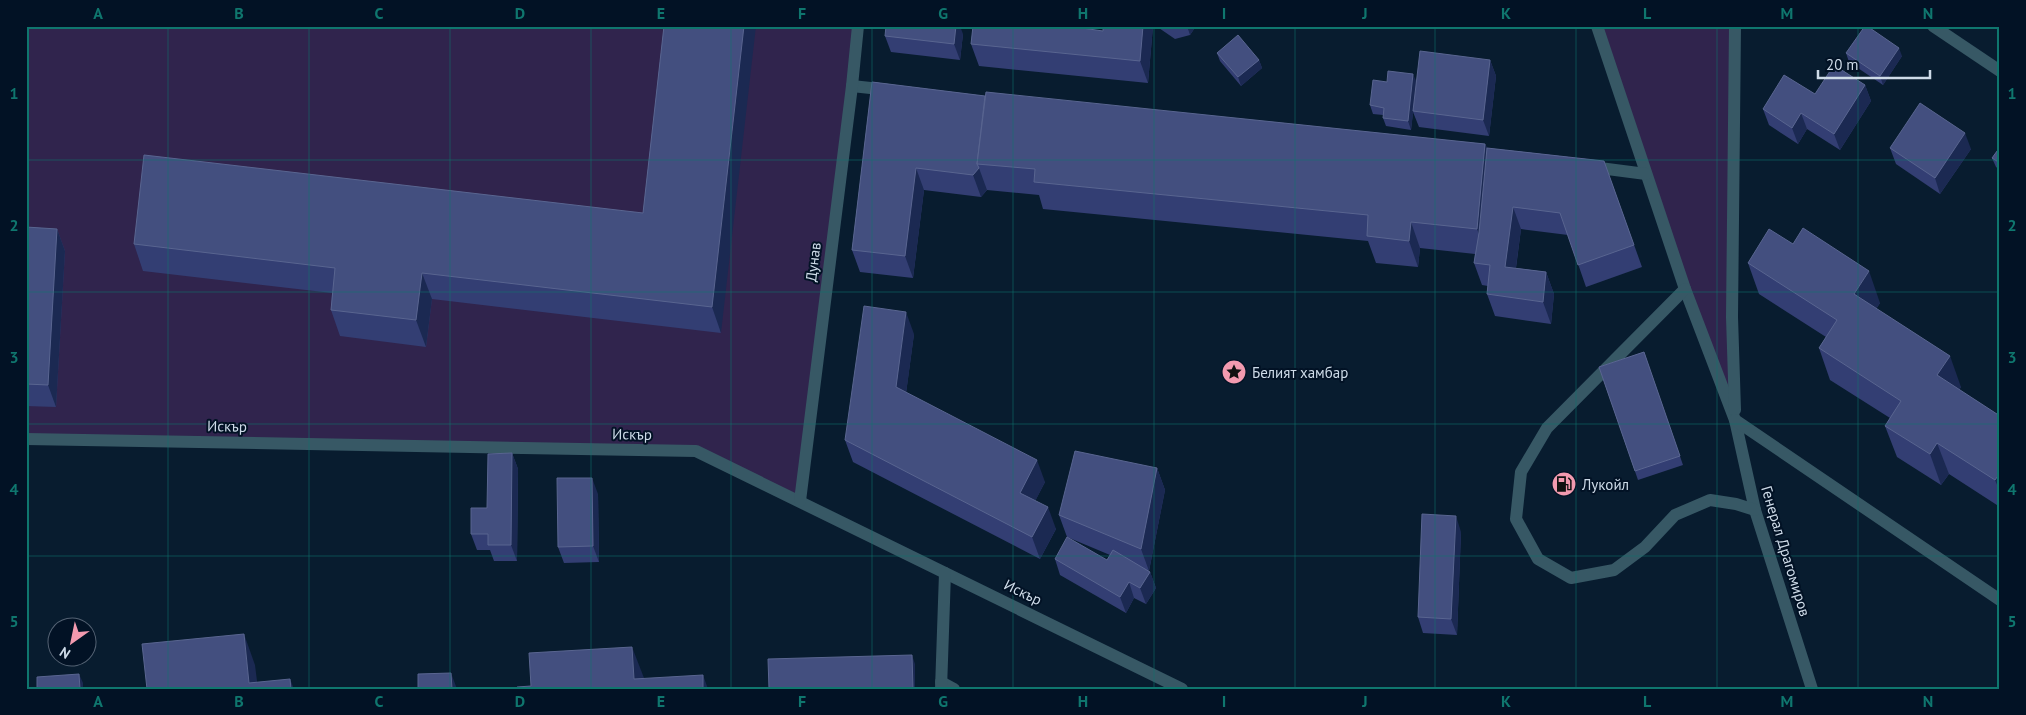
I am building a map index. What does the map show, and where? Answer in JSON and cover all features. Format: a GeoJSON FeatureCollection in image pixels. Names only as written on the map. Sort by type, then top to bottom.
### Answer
{"type":"FeatureCollection","features":[{"type":"Feature","properties":{"kind":"street","name":"Дунав"},"geometry":{"type":"LineString","coordinates":[[800,501],[858,26]]}},
{"type":"Feature","properties":{"kind":"street"},"geometry":{"type":"LineString","coordinates":[[1597,26],[1685,289],[1735,420],[2000,600]]}},
{"type":"Feature","properties":{"kind":"street"},"geometry":{"type":"LineString","coordinates":[[1735,26],[1732,317],[1735,420]]}},
{"type":"Feature","properties":{"kind":"street"},"geometry":{"type":"LineString","coordinates":[[1933,26],[2000,71]]}},
{"type":"Feature","properties":{"kind":"street"},"geometry":{"type":"LineString","coordinates":[[852,86],[901,91]]}},
{"type":"Feature","properties":{"kind":"street"},"geometry":{"type":"LineString","coordinates":[[1579,166],[1646,174]]}},
{"type":"Feature","properties":{"kind":"street"},"geometry":{"type":"LineString","coordinates":[[1685,289],[1547,428],[1521,472],[1516,519],[1538,559],[1571,578],[1614,570],[1645,547],[1675,515],[1710,500],[1736,504],[1755,510]]}},
{"type":"Feature","properties":{"kind":"street","name":"Генерал Драгомиров"},"geometry":{"type":"LineString","coordinates":[[1735,420],[1755,510],[1812,689]]}},
{"type":"Feature","properties":{"kind":"street","name":"Искър"},"geometry":{"type":"LineString","coordinates":[[26,439],[696,451],[1182,689]]}},
{"type":"Feature","properties":{"kind":"street"},"geometry":{"type":"LineString","coordinates":[[945,573],[941,685],[954,689]]}},
{"type":"Feature","properties":{"kind":"shaded area"},"geometry":{"type":"Polygon","coordinates":[[[26,26],[858,26],[800,501],[696,451],[26,439],[26,26]]]}},
{"type":"Feature","properties":{"kind":"shaded area"},"geometry":{"type":"Polygon","coordinates":[[[1597,26],[1735,26],[1735,420],[1597,26]]]}},
{"type":"Feature","properties":{"kind":"building"},"geometry":{"type":"Polygon","coordinates":[[[664,26],[744,26],[712,307],[422,273],[416,320],[331,310],[335,268],[134,244],[144,155],[643,213],[664,26]]]}},
{"type":"Feature","properties":{"kind":"building"},"geometry":{"type":"Polygon","coordinates":[[[886,26],[956,26],[954,44],[885,36],[886,26]]]}},
{"type":"Feature","properties":{"kind":"building"},"geometry":{"type":"Polygon","coordinates":[[[973,26],[1068,26],[1103,31],[1103,26],[1143,26],[1140,61],[971,44],[973,26]]]}},
{"type":"Feature","properties":{"kind":"building"},"geometry":{"type":"Polygon","coordinates":[[[1865,26],[1899,48],[1880,76],[1846,53],[1865,26]]]}},
{"type":"Feature","properties":{"kind":"building"},"geometry":{"type":"Polygon","coordinates":[[[1238,35],[1259,60],[1238,77],[1217,53],[1238,35]]]}},
{"type":"Feature","properties":{"kind":"building"},"geometry":{"type":"Polygon","coordinates":[[[1420,51],[1490,60],[1483,120],[1413,111],[1420,51]]]}},
{"type":"Feature","properties":{"kind":"building"},"geometry":{"type":"Polygon","coordinates":[[[1834,65],[1865,85],[1834,134],[1801,113],[1792,128],[1763,109],[1784,75],[1815,94],[1834,65]]]}},
{"type":"Feature","properties":{"kind":"building"},"geometry":{"type":"Polygon","coordinates":[[[1388,71],[1413,74],[1408,121],[1383,118],[1384,108],[1370,105],[1373,80],[1387,82],[1388,71]]]}},
{"type":"Feature","properties":{"kind":"building"},"geometry":{"type":"Polygon","coordinates":[[[872,82],[985,96],[977,164],[979,168],[973,175],[916,168],[905,256],[852,250],[872,82]]]}},
{"type":"Feature","properties":{"kind":"building"},"geometry":{"type":"Polygon","coordinates":[[[986,92],[1485,144],[1477,229],[1411,222],[1409,241],[1367,236],[1368,215],[1034,182],[1035,169],[977,164],[986,92]]]}},
{"type":"Feature","properties":{"kind":"building"},"geometry":{"type":"Polygon","coordinates":[[[1920,103],[1965,133],[1935,178],[1890,148],[1920,103]]]}},
{"type":"Feature","properties":{"kind":"building"},"geometry":{"type":"Polygon","coordinates":[[[2000,147],[2000,163],[1992,158],[2000,147]]]}},
{"type":"Feature","properties":{"kind":"building"},"geometry":{"type":"Polygon","coordinates":[[[1487,148],[1604,161],[1634,245],[1578,265],[1560,213],[1513,207],[1505,267],[1546,272],[1543,302],[1487,294],[1490,265],[1474,263],[1479,233],[1487,148]]]}},
{"type":"Feature","properties":{"kind":"building"},"geometry":{"type":"Polygon","coordinates":[[[26,227],[57,229],[48,385],[26,384],[26,227]]]}},
{"type":"Feature","properties":{"kind":"building"},"geometry":{"type":"Polygon","coordinates":[[[1803,228],[1869,271],[1854,294],[1950,356],[1937,375],[2000,416],[2000,473],[1995,480],[1937,443],[1930,454],[1885,426],[1901,401],[1819,348],[1837,320],[1748,263],[1769,229],[1793,244],[1803,228]]]}},
{"type":"Feature","properties":{"kind":"building"},"geometry":{"type":"Polygon","coordinates":[[[864,306],[906,312],[896,387],[1037,460],[1020,493],[1048,507],[1032,537],[845,440],[864,306]]]}},
{"type":"Feature","properties":{"kind":"building"},"geometry":{"type":"Polygon","coordinates":[[[1644,352],[1680,456],[1635,471],[1599,367],[1644,352]]]}},
{"type":"Feature","properties":{"kind":"building"},"geometry":{"type":"Polygon","coordinates":[[[1075,451],[1157,468],[1141,549],[1059,515],[1075,451]]]}},
{"type":"Feature","properties":{"kind":"building"},"geometry":{"type":"Polygon","coordinates":[[[512,453],[511,545],[488,545],[488,534],[471,534],[471,508],[487,508],[488,454],[512,453]]]}},
{"type":"Feature","properties":{"kind":"building"},"geometry":{"type":"Polygon","coordinates":[[[557,478],[592,478],[593,546],[558,547],[557,478]]]}},
{"type":"Feature","properties":{"kind":"building"},"geometry":{"type":"Polygon","coordinates":[[[1422,514],[1456,516],[1451,619],[1418,617],[1422,514]]]}},
{"type":"Feature","properties":{"kind":"building"},"geometry":{"type":"Polygon","coordinates":[[[1067,537],[1107,560],[1113,550],[1150,572],[1140,588],[1129,582],[1120,597],[1055,559],[1067,537]]]}},
{"type":"Feature","properties":{"kind":"building"},"geometry":{"type":"Polygon","coordinates":[[[244,634],[249,683],[290,679],[291,689],[147,689],[142,644],[244,634]]]}},
{"type":"Feature","properties":{"kind":"building"},"geometry":{"type":"Polygon","coordinates":[[[632,647],[634,679],[703,675],[703,689],[518,689],[517,687],[531,686],[529,653],[632,647]]]}},
{"type":"Feature","properties":{"kind":"building"},"geometry":{"type":"Polygon","coordinates":[[[912,655],[913,689],[769,689],[768,659],[912,655]]]}},
{"type":"Feature","properties":{"kind":"building"},"geometry":{"type":"Polygon","coordinates":[[[451,673],[452,689],[418,689],[418,674],[451,673]]]}},
{"type":"Feature","properties":{"kind":"building"},"geometry":{"type":"Polygon","coordinates":[[[79,674],[80,689],[37,689],[37,677],[79,674]]]}},
{"type":"Feature","properties":{"kind":"place","name":"Белият хамбар"},"geometry":{"type":"Point","coordinates":[1234,372]}},
{"type":"Feature","properties":{"kind":"place","name":"Лукойл"},"geometry":{"type":"Point","coordinates":[1564,484]}}]}
